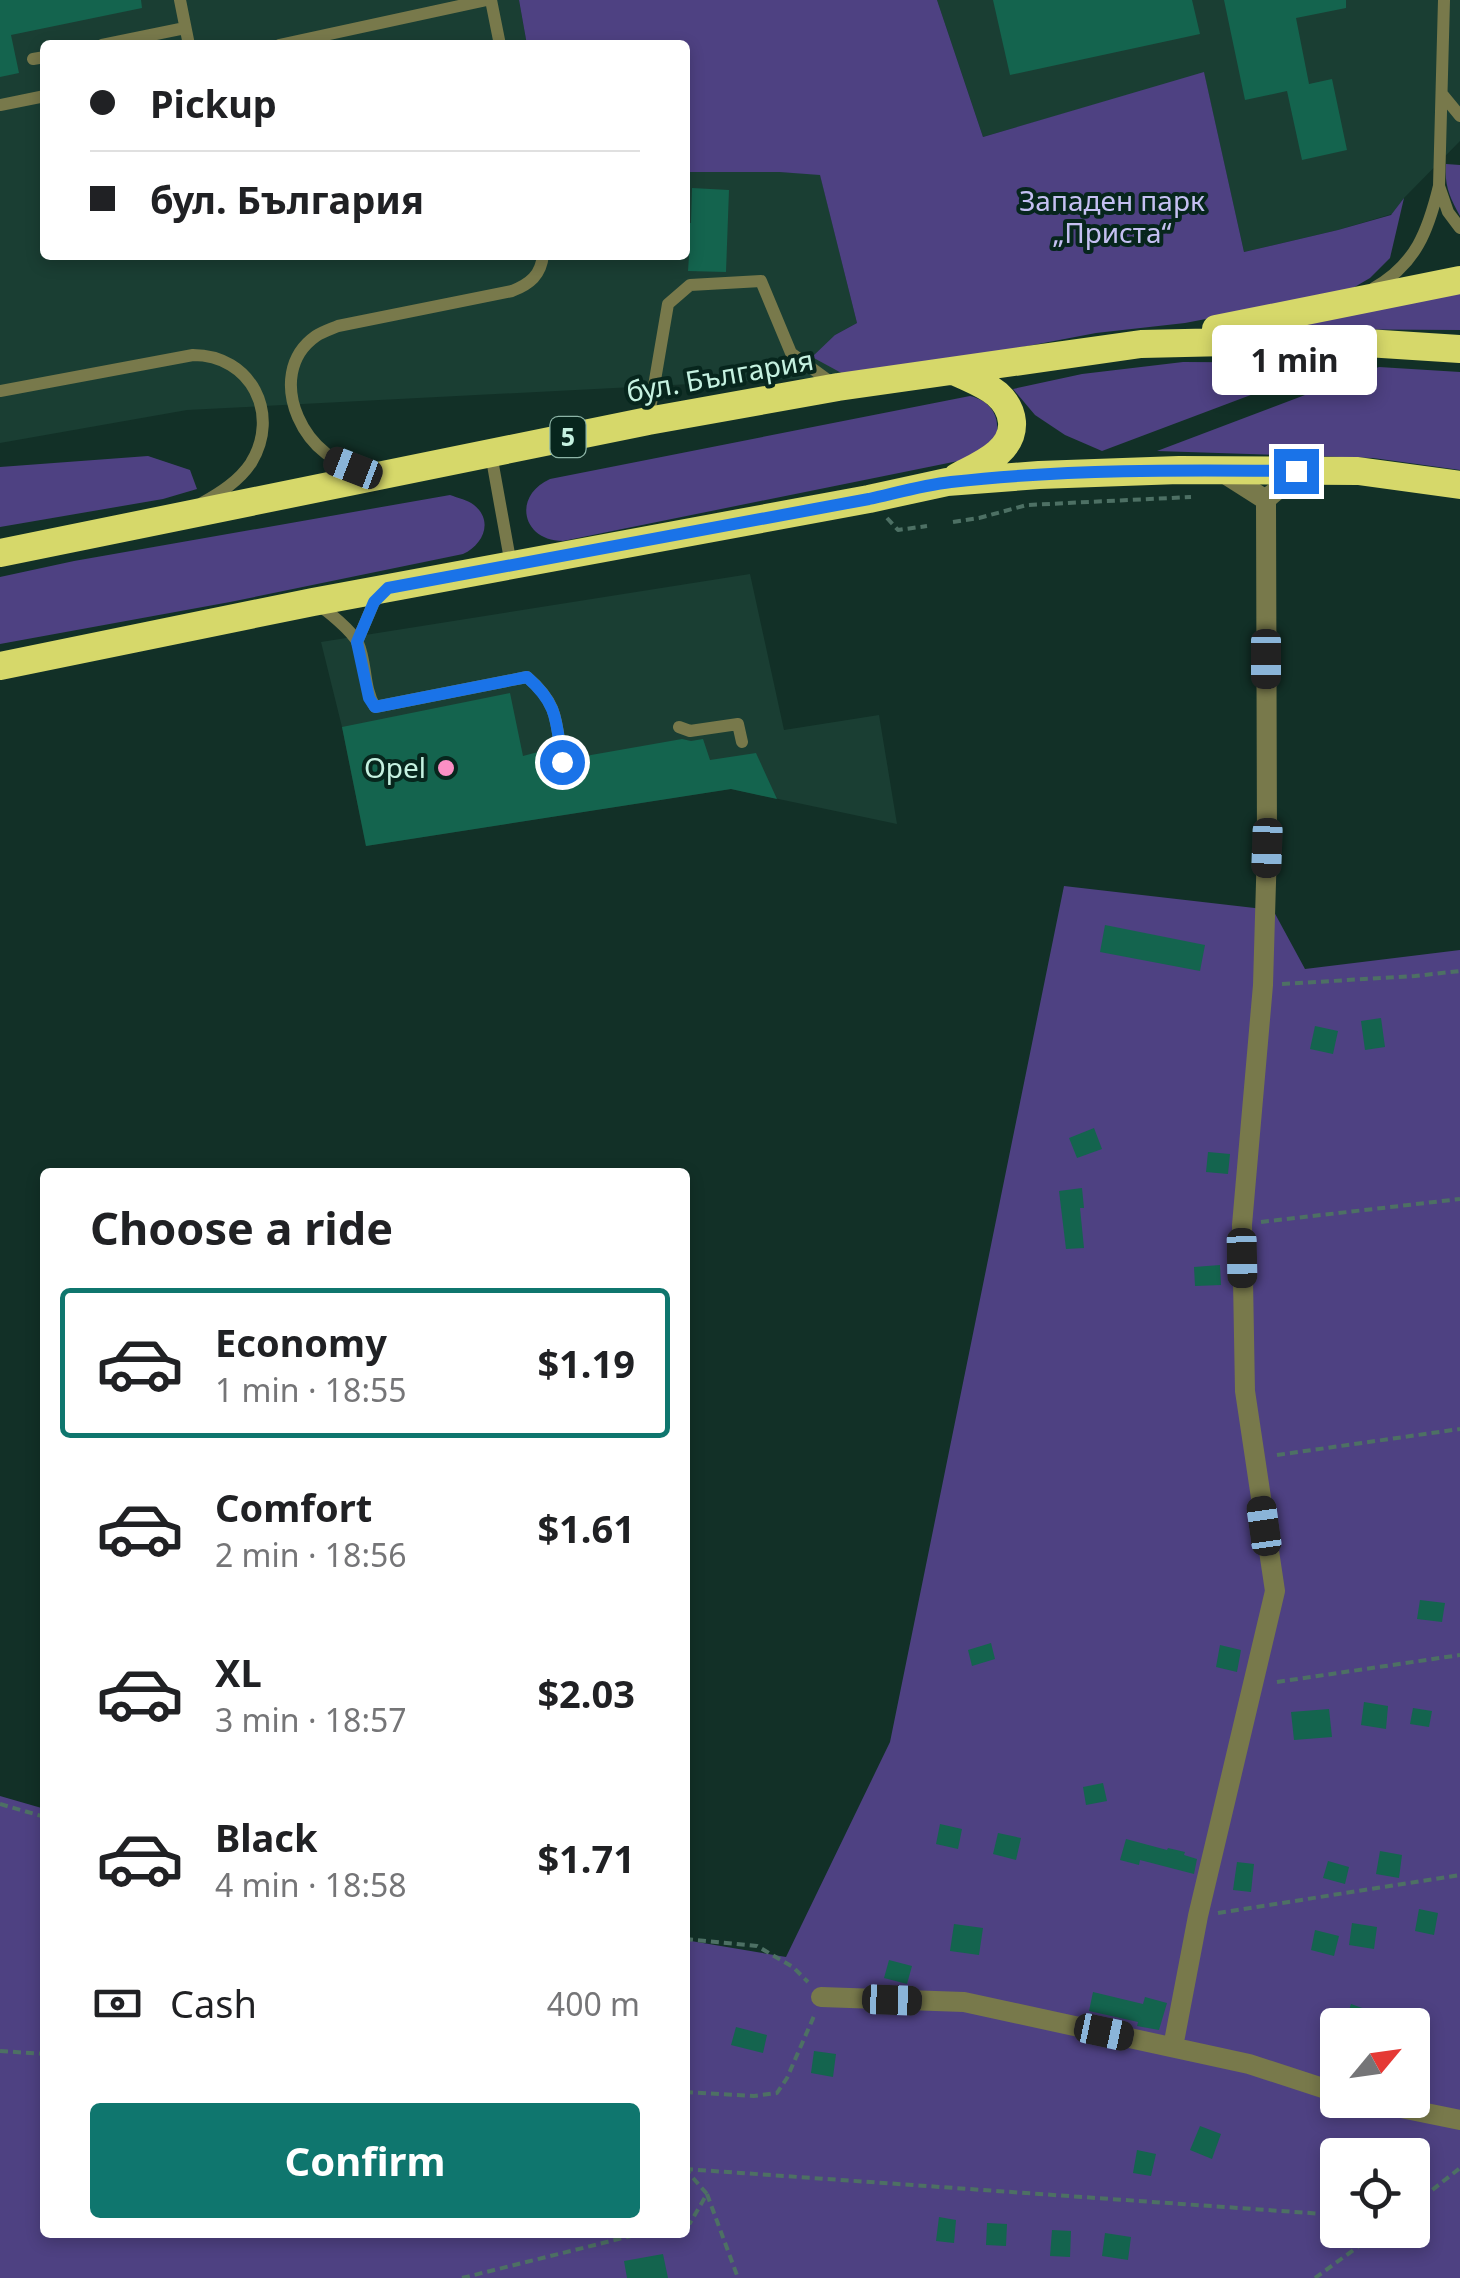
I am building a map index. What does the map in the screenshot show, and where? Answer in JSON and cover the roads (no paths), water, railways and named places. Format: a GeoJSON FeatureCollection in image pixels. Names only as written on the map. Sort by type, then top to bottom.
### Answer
{"type":"FeatureCollection","features":[{"type":"Feature","properties":{"kind":"highway"},"geometry":{"type":"LineString","coordinates":[[1141,344],[1460,280]]}},
{"type":"Feature","properties":{"kind":"highway","name":"бул. България"},"geometry":{"type":"LineString","coordinates":[[0,552],[648,421],[838,387],[1141,344],[1320,340],[1460,350]]}},
{"type":"Feature","properties":{"kind":"highway"},"geometry":{"type":"LineString","coordinates":[[947,482],[994,456],[1012,432],[1008,406],[999,396],[954,371]]}},
{"type":"Feature","properties":{"kind":"highway"},"geometry":{"type":"LineString","coordinates":[[0,666],[947,482],[1219,470],[1358,471],[1460,485]]}},
{"type":"Feature","properties":{"kind":"street"},"geometry":{"type":"LineString","coordinates":[[1219,470],[1266,500]]}},
{"type":"Feature","properties":{"kind":"street"},"geometry":{"type":"LineString","coordinates":[[1174,2046],[1198,1916],[1275,1591],[1244,1390],[1242,1224],[1262,985],[1267,848],[1266,500],[1291,481],[1334,471]]}},
{"type":"Feature","properties":{"kind":"street"},"geometry":{"type":"LineString","coordinates":[[821,1997],[964,2002],[1249,2064],[1320,2088]]}},
{"type":"Feature","properties":{"kind":"street"},"geometry":{"type":"LineString","coordinates":[[1430,2114],[1460,2120]]}},
{"type":"Feature","properties":{"kind":"lane"},"geometry":{"type":"LineString","coordinates":[[180,0],[188,40]]}},
{"type":"Feature","properties":{"kind":"lane"},"geometry":{"type":"LineString","coordinates":[[302,40],[489,0],[499,40]]}},
{"type":"Feature","properties":{"kind":"lane"},"geometry":{"type":"LineString","coordinates":[[1338,305],[1392,278],[1424,234],[1438,186],[1444,0]]}},
{"type":"Feature","properties":{"kind":"lane"},"geometry":{"type":"LineString","coordinates":[[127,40],[186,28]]}},
{"type":"Feature","properties":{"kind":"lane"},"geometry":{"type":"LineString","coordinates":[[1442,94],[1460,116]]}},
{"type":"Feature","properties":{"kind":"lane"},"geometry":{"type":"LineString","coordinates":[[0,106],[40,97]]}},
{"type":"Feature","properties":{"kind":"lane"},"geometry":{"type":"LineString","coordinates":[[1438,186],[1448,212],[1460,228]]}},
{"type":"Feature","properties":{"kind":"lane"},"geometry":{"type":"LineString","coordinates":[[419,468],[353,468],[334,460],[316,444],[296,416],[290,389],[293,370],[303,349],[316,336],[338,326],[512,291],[537,276],[542,260]]}},
{"type":"Feature","properties":{"kind":"lane"},"geometry":{"type":"LineString","coordinates":[[648,421],[668,304],[690,285],[761,281],[791,353],[838,387]]}},
{"type":"Feature","properties":{"kind":"lane"},"geometry":{"type":"LineString","coordinates":[[0,391],[193,355],[227,360],[242,371],[260,403],[263,425],[251,462],[221,493],[158,522]]}},
{"type":"Feature","properties":{"kind":"lane"},"geometry":{"type":"LineString","coordinates":[[491,452],[511,566]]}},
{"type":"Feature","properties":{"kind":"lane"},"geometry":{"type":"LineString","coordinates":[[357,642],[374,602],[388,588]]}},
{"type":"Feature","properties":{"kind":"lane"},"geometry":{"type":"LineString","coordinates":[[314,602],[357,642],[369,698],[375,707],[527,677],[542,690],[554,709],[562,762]]}},
{"type":"Feature","properties":{"kind":"lane"},"geometry":{"type":"LineString","coordinates":[[680,726],[690,731],[738,724],[742,742]]}},
{"type":"Feature","properties":{"kind":"place","name":"Opel"},"geometry":{"type":"Point","coordinates":[446,768]}},
{"type":"Feature","properties":{"kind":"park label","name":"Западен парк „Приста“"},"geometry":{"type":"Point","coordinates":[1112,217]}}]}
